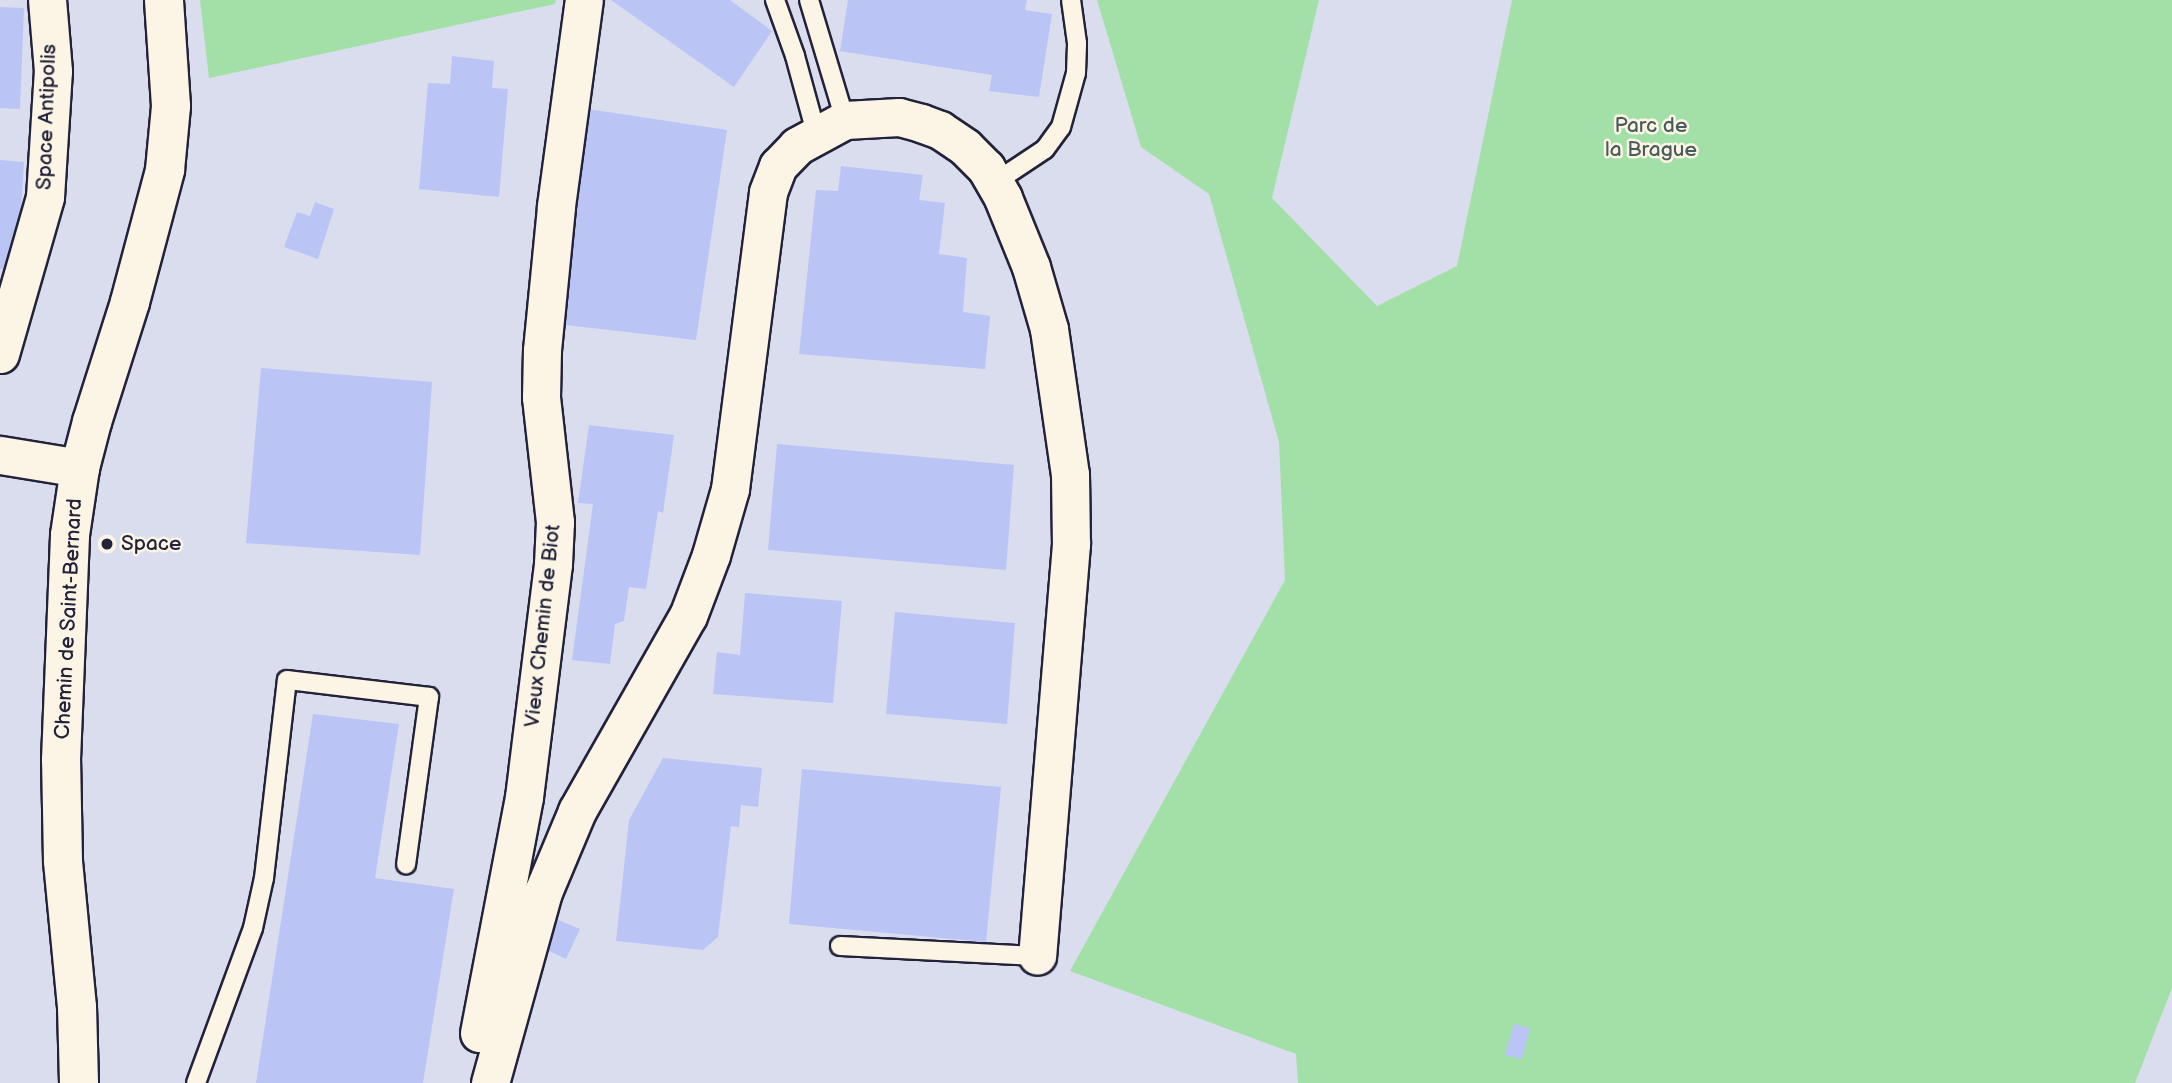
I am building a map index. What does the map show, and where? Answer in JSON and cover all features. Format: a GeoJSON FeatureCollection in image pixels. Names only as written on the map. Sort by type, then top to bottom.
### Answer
{"type":"FeatureCollection","features":[{"type":"Feature","properties":{"kind":"main road","name":"Chemin de Saint-Bernard"},"geometry":{"type":"LineString","coordinates":[[79,1083],[77,1007],[63,861],[61,760],[70,535],[80,468],[166,170],[171,106],[164,0]]}},
{"type":"Feature","properties":{"kind":"street","name":"Space Antipolis"},"geometry":{"type":"LineString","coordinates":[[0,354],[45,197],[53,72],[47,0]]}},
{"type":"Feature","properties":{"kind":"street","name":"Vieux Chemin de Biot"},"geometry":{"type":"LineString","coordinates":[[475,1083],[479,1032],[524,797],[553,564],[555,522],[541,397],[542,350],[556,206],[584,0]]}},
{"type":"Feature","properties":{"kind":"street"},"geometry":{"type":"LineString","coordinates":[[490,1083],[543,892],[578,811],[688,616],[711,555],[730,489],[768,192],[778,166],[797,146],[831,126],[898,117],[940,130],[965,147],[986,168],[994,183],[1031,267],[1049,329],[1070,474],[1068,612],[1037,956]]}},
{"type":"Feature","properties":{"kind":"street"},"geometry":{"type":"LineString","coordinates":[[0,455],[80,468]]}},
{"type":"Feature","properties":{"kind":"lane"},"geometry":{"type":"LineString","coordinates":[[775,0],[795,56],[831,126]]}},
{"type":"Feature","properties":{"kind":"lane"},"geometry":{"type":"LineString","coordinates":[[809,0],[831,126]]}},
{"type":"Feature","properties":{"kind":"lane"},"geometry":{"type":"LineString","coordinates":[[994,183],[1045,149],[1060,127],[1076,73],[1077,43],[1071,0]]}},
{"type":"Feature","properties":{"kind":"lane"},"geometry":{"type":"LineString","coordinates":[[196,1083],[253,928],[264,878],[287,680],[429,697],[406,864]]}},
{"type":"Feature","properties":{"kind":"lane"},"geometry":{"type":"LineString","coordinates":[[840,946],[1037,956]]}},
{"type":"Feature","properties":{"kind":"shaded area"},"geometry":{"type":"Polygon","coordinates":[[[0,0],[2172,0],[2172,1083],[0,1083],[0,0]]]}},
{"type":"Feature","properties":{"kind":"green space"},"geometry":{"type":"Polygon","coordinates":[[[200,0],[556,0],[555,4],[209,78],[200,0]]]}},
{"type":"Feature","properties":{"kind":"green space","name":"Parc de la Brague"},"geometry":{"type":"Polygon","coordinates":[[[1097,0],[1319,0],[1272,198],[1377,306],[1457,266],[1512,0],[2172,0],[2172,988],[2135,1083],[1298,1083],[1296,1054],[1070,971],[1285,580],[1279,442],[1209,194],[1141,147],[1097,0]]]}},
{"type":"Feature","properties":{"kind":"building"},"geometry":{"type":"Polygon","coordinates":[[[611,0],[730,0],[772,31],[734,87],[611,0]]]}},
{"type":"Feature","properties":{"kind":"building"},"geometry":{"type":"Polygon","coordinates":[[[848,0],[1027,0],[1025,10],[1052,14],[1039,97],[989,91],[992,75],[840,51],[848,0]]]}},
{"type":"Feature","properties":{"kind":"building"},"geometry":{"type":"Polygon","coordinates":[[[0,7],[24,8],[20,109],[0,108],[0,7]]]}},
{"type":"Feature","properties":{"kind":"building"},"geometry":{"type":"Polygon","coordinates":[[[452,56],[494,61],[492,88],[508,89],[499,197],[419,189],[428,83],[450,84],[452,56]]]}},
{"type":"Feature","properties":{"kind":"building"},"geometry":{"type":"Polygon","coordinates":[[[588,109],[727,130],[696,340],[557,324],[588,109]]]}},
{"type":"Feature","properties":{"kind":"building"},"geometry":{"type":"Polygon","coordinates":[[[0,160],[24,162],[17,271],[0,269],[0,160]]]}},
{"type":"Feature","properties":{"kind":"building"},"geometry":{"type":"Polygon","coordinates":[[[841,166],[923,175],[919,200],[945,203],[939,254],[967,258],[963,312],[990,316],[985,369],[799,354],[816,190],[838,191],[841,166]]]}},
{"type":"Feature","properties":{"kind":"building"},"geometry":{"type":"Polygon","coordinates":[[[315,202],[334,209],[318,259],[284,247],[297,212],[310,216],[315,202]]]}},
{"type":"Feature","properties":{"kind":"building"},"geometry":{"type":"Polygon","coordinates":[[[261,368],[432,382],[420,555],[246,543],[261,368]]]}},
{"type":"Feature","properties":{"kind":"building"},"geometry":{"type":"Polygon","coordinates":[[[589,425],[674,435],[663,513],[658,511],[646,589],[629,587],[624,621],[615,624],[610,664],[572,660],[593,504],[578,503],[589,425]]]}},
{"type":"Feature","properties":{"kind":"building"},"geometry":{"type":"Polygon","coordinates":[[[777,444],[1014,465],[1006,570],[768,550],[777,444]]]}},
{"type":"Feature","properties":{"kind":"building"},"geometry":{"type":"Polygon","coordinates":[[[745,593],[842,601],[833,703],[713,694],[717,652],[740,655],[745,593]]]}},
{"type":"Feature","properties":{"kind":"building"},"geometry":{"type":"Polygon","coordinates":[[[895,612],[1015,623],[1007,724],[886,714],[895,612]]]}},
{"type":"Feature","properties":{"kind":"building"},"geometry":{"type":"Polygon","coordinates":[[[313,714],[399,724],[375,878],[454,889],[423,1083],[256,1083],[313,714]]]}},
{"type":"Feature","properties":{"kind":"building"},"geometry":{"type":"Polygon","coordinates":[[[663,758],[762,768],[758,807],[741,805],[739,827],[731,826],[718,937],[703,950],[616,941],[629,820],[663,758]]]}},
{"type":"Feature","properties":{"kind":"building"},"geometry":{"type":"Polygon","coordinates":[[[802,769],[1001,787],[986,942],[789,924],[802,769]]]}},
{"type":"Feature","properties":{"kind":"building"},"geometry":{"type":"Polygon","coordinates":[[[558,920],[580,929],[566,959],[545,949],[558,920]]]}},
{"type":"Feature","properties":{"kind":"building"},"geometry":{"type":"Polygon","coordinates":[[[1514,1024],[1530,1028],[1522,1059],[1505,1055],[1514,1024]]]}},
{"type":"Feature","properties":{"kind":"place","name":"Space"},"geometry":{"type":"Point","coordinates":[107,544]}}]}
